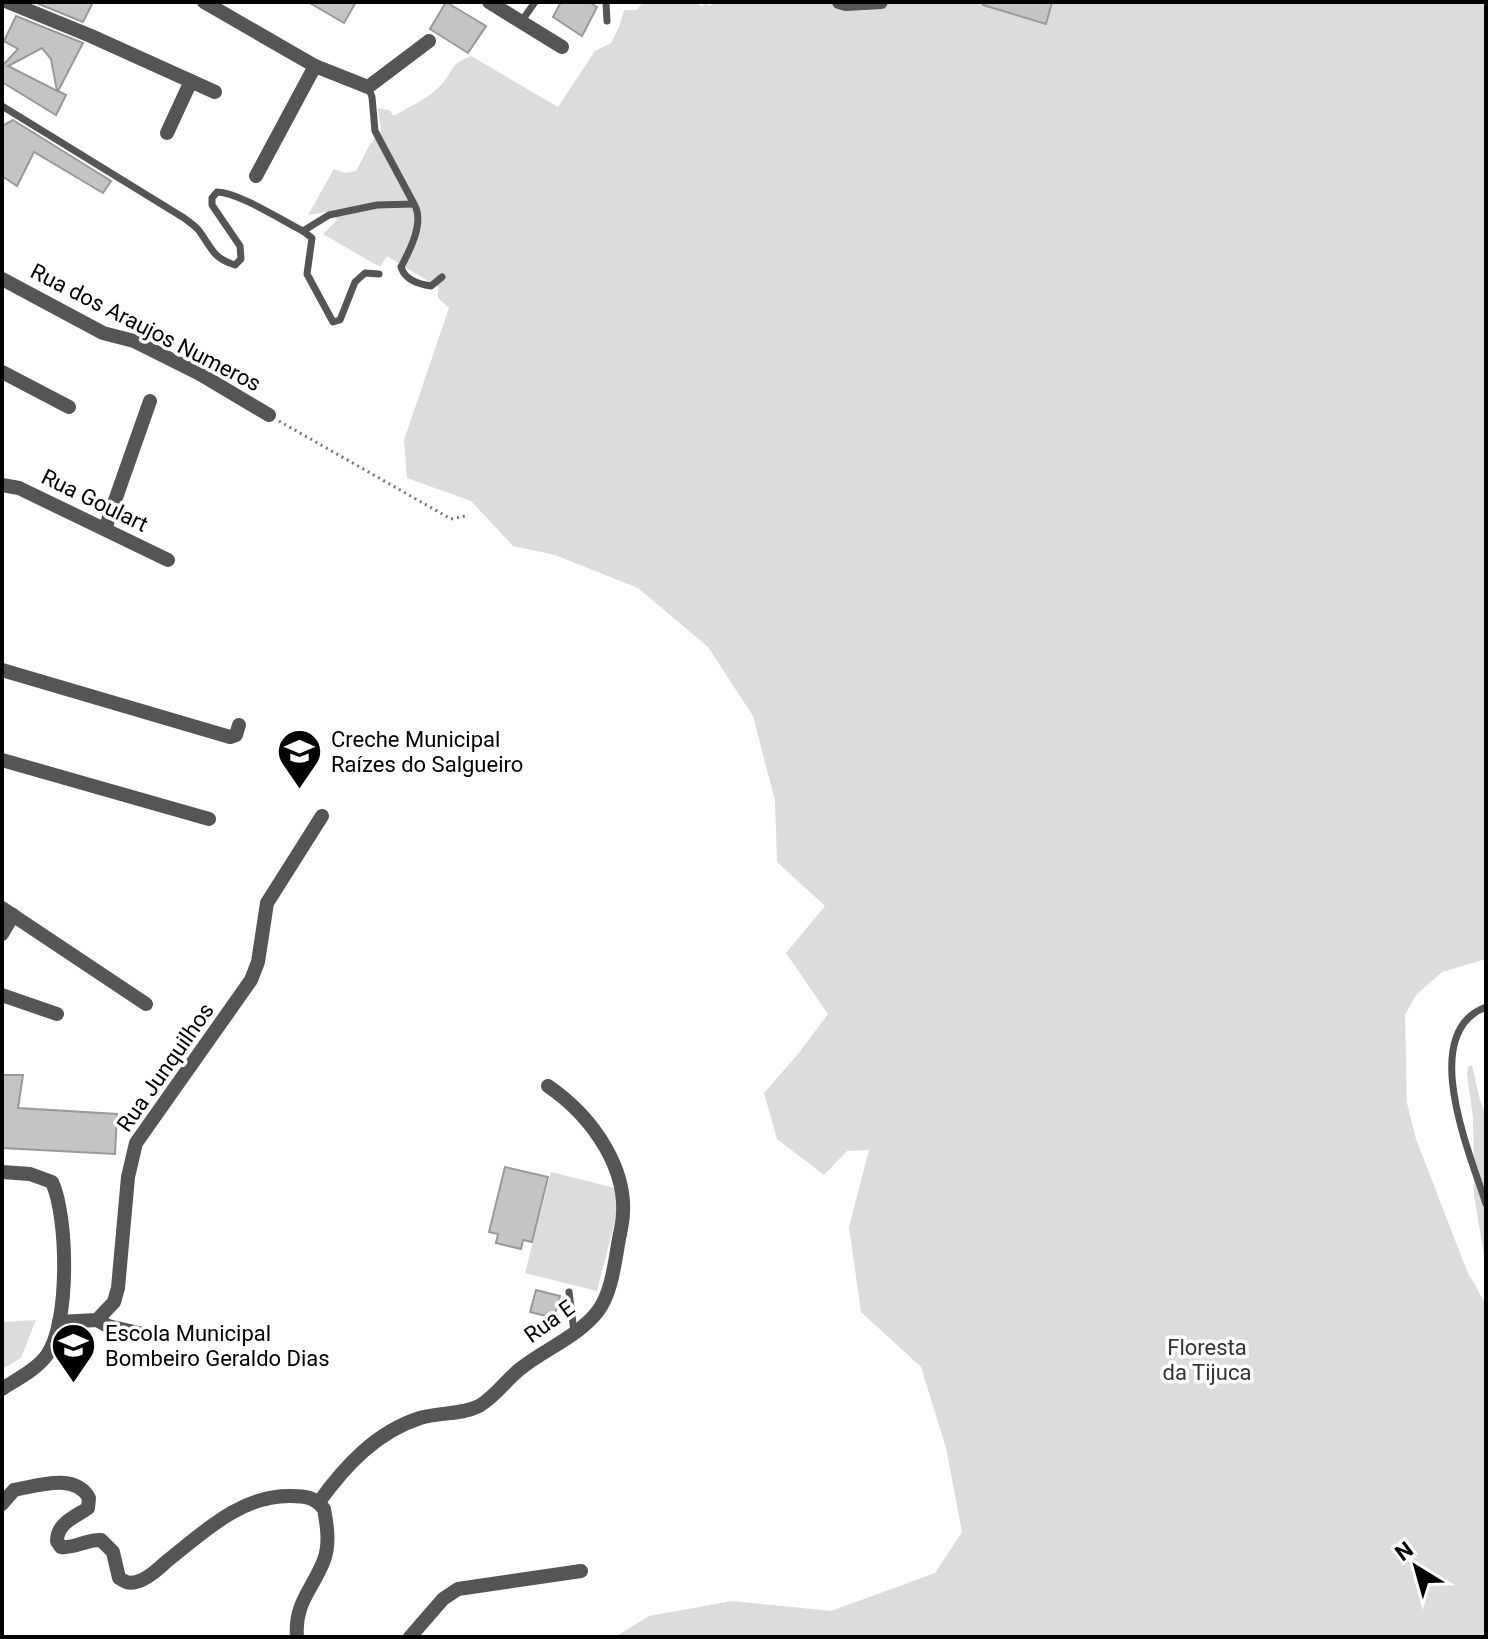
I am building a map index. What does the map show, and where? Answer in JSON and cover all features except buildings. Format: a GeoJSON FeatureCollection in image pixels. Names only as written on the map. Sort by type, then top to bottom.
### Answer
{"type":"FeatureCollection","features":[{"type":"Feature","properties":{"kind":"street"},"geometry":{"type":"LineString","coordinates":[[8,2],[215,92]]}},
{"type":"Feature","properties":{"kind":"street"},"geometry":{"type":"LineString","coordinates":[[204,2],[315,66],[368,87],[429,41]]}},
{"type":"Feature","properties":{"kind":"street"},"geometry":{"type":"LineString","coordinates":[[489,2],[562,47]]}},
{"type":"Feature","properties":{"kind":"street"},"geometry":{"type":"LineString","coordinates":[[839,2],[881,2]]}},
{"type":"Feature","properties":{"kind":"street"},"geometry":{"type":"LineString","coordinates":[[256,176],[315,66]]}},
{"type":"Feature","properties":{"kind":"street"},"geometry":{"type":"LineString","coordinates":[[167,133],[191,81]]}},
{"type":"Feature","properties":{"kind":"street","name":"Rua dos Araujos Numeros"},"geometry":{"type":"LineString","coordinates":[[2,279],[103,333],[134,341],[188,368],[269,415]]}},
{"type":"Feature","properties":{"kind":"street"},"geometry":{"type":"LineString","coordinates":[[2,372],[69,407]]}},
{"type":"Feature","properties":{"kind":"street"},"geometry":{"type":"LineString","coordinates":[[105,529],[150,401]]}},
{"type":"Feature","properties":{"kind":"street","name":"Rua Goulart"},"geometry":{"type":"LineString","coordinates":[[2,485],[19,488],[168,560]]}},
{"type":"Feature","properties":{"kind":"street"},"geometry":{"type":"LineString","coordinates":[[2,670],[230,737],[236,735],[239,725]]}},
{"type":"Feature","properties":{"kind":"street"},"geometry":{"type":"LineString","coordinates":[[2,760],[209,819]]}},
{"type":"Feature","properties":{"kind":"street","name":"Rua Junquilhos"},"geometry":{"type":"LineString","coordinates":[[97,1320],[114,1302],[118,1288],[128,1177],[136,1143],[251,980],[258,962],[267,903],[322,816]]}},
{"type":"Feature","properties":{"kind":"street"},"geometry":{"type":"LineString","coordinates":[[2,934],[7,911],[146,1004]]}},
{"type":"Feature","properties":{"kind":"street"},"geometry":{"type":"LineString","coordinates":[[2,995],[57,1014]]}},
{"type":"Feature","properties":{"kind":"street","name":"Rua E"},"geometry":{"type":"LineString","coordinates":[[319,1502],[347,1467],[394,1428],[422,1417],[465,1411],[480,1405],[522,1368],[574,1332],[599,1309],[607,1294],[624,1215],[622,1183],[589,1122],[548,1086]]}},
{"type":"Feature","properties":{"kind":"street"},"geometry":{"type":"LineString","coordinates":[[2,1172],[30,1174],[52,1182],[59,1207],[63,1243],[64,1291],[59,1322],[47,1354],[32,1370],[2,1389]]}},
{"type":"Feature","properties":{"kind":"street"},"geometry":{"type":"LineString","coordinates":[[59,1322],[97,1320],[108,1326],[152,1336]]}},
{"type":"Feature","properties":{"kind":"street"},"geometry":{"type":"LineString","coordinates":[[2,1504],[14,1490],[60,1482],[79,1486],[89,1498],[88,1508],[66,1522],[58,1532],[57,1541],[61,1547],[67,1548],[93,1539],[101,1540],[113,1552],[119,1578],[129,1583],[139,1582],[155,1572],[219,1520],[259,1500],[299,1496],[319,1502],[326,1521],[326,1557],[297,1613],[297,1637]]}},
{"type":"Feature","properties":{"kind":"street"},"geometry":{"type":"LineString","coordinates":[[410,1637],[443,1599],[458,1589],[581,1571]]}},
{"type":"Feature","properties":{"kind":"lane"},"geometry":{"type":"LineString","coordinates":[[521,22],[535,2]]}},
{"type":"Feature","properties":{"kind":"lane"},"geometry":{"type":"LineString","coordinates":[[606,2],[607,21]]}},
{"type":"Feature","properties":{"kind":"lane"},"geometry":{"type":"LineString","coordinates":[[368,87],[375,131],[419,211],[417,227],[401,267],[403,273],[412,281],[431,286],[442,277]]}},
{"type":"Feature","properties":{"kind":"lane"},"geometry":{"type":"LineString","coordinates":[[2,106],[184,218],[200,231],[205,244],[222,261],[235,265],[241,259],[240,246],[212,205],[212,198],[217,192],[241,199],[303,231],[312,238],[307,274],[333,322],[340,320],[355,282],[365,273],[379,274]]}},
{"type":"Feature","properties":{"kind":"lane"},"geometry":{"type":"LineString","coordinates":[[303,231],[329,215],[377,205],[414,204]]}},
{"type":"Feature","properties":{"kind":"lane"},"geometry":{"type":"LineString","coordinates":[[1486,1007],[1468,1017],[1460,1027],[1454,1044],[1451,1089],[1486,1204]]}},
{"type":"Feature","properties":{"kind":"lane"},"geometry":{"type":"LineString","coordinates":[[569,1292],[574,1332]]}},
{"type":"Feature","properties":{"kind":"path"},"geometry":{"type":"LineString","coordinates":[[269,415],[451,519],[465,516]]}},
{"type":"Feature","properties":{"kind":"green space","name":"Floresta da Tijuca"},"geometry":{"type":"Polygon","coordinates":[[[643,2],[694,2],[710,6],[713,2],[1486,2],[1486,959],[1442,972],[1416,995],[1405,1015],[1407,1103],[1416,1139],[1467,1271],[1486,1305],[1486,1637],[615,1637],[649,1616],[732,1601],[831,1611],[935,1573],[962,1532],[946,1448],[921,1367],[861,1312],[849,1227],[869,1150],[847,1151],[824,1175],[777,1139],[764,1093],[828,1014],[786,953],[825,906],[777,862],[775,801],[753,716],[708,647],[638,588],[555,555],[513,546],[471,501],[407,478],[404,440],[449,308],[438,298],[438,287],[387,256],[380,267],[323,234],[337,220],[333,211],[308,215],[334,169],[345,173],[356,171],[370,144],[381,131],[378,108],[389,110],[394,116],[424,99],[444,82],[454,66],[471,56],[558,107],[595,51],[611,43],[624,10],[637,10],[643,2]]]}},
{"type":"Feature","properties":{"kind":"green space"},"geometry":{"type":"Polygon","coordinates":[[[1472,1065],[1486,1115],[1486,1267],[1474,1195],[1473,1118],[1467,1074],[1468,1067],[1472,1065]]]}},
{"type":"Feature","properties":{"kind":"green space"},"geometry":{"type":"Polygon","coordinates":[[[551,1172],[623,1190],[597,1291],[525,1273],[551,1172]]]}},
{"type":"Feature","properties":{"kind":"green space"},"geometry":{"type":"Polygon","coordinates":[[[36,1320],[21,1358],[2,1369],[2,1322],[36,1320]]]}},
{"type":"Feature","properties":{"kind":"place","name":"Creche Municipal Raízes do Salgueiro"},"geometry":{"type":"Point","coordinates":[300,791]}},
{"type":"Feature","properties":{"kind":"place","name":"Escola Municipal Bombeiro Geraldo Dias"},"geometry":{"type":"Point","coordinates":[74,1385]}}]}
